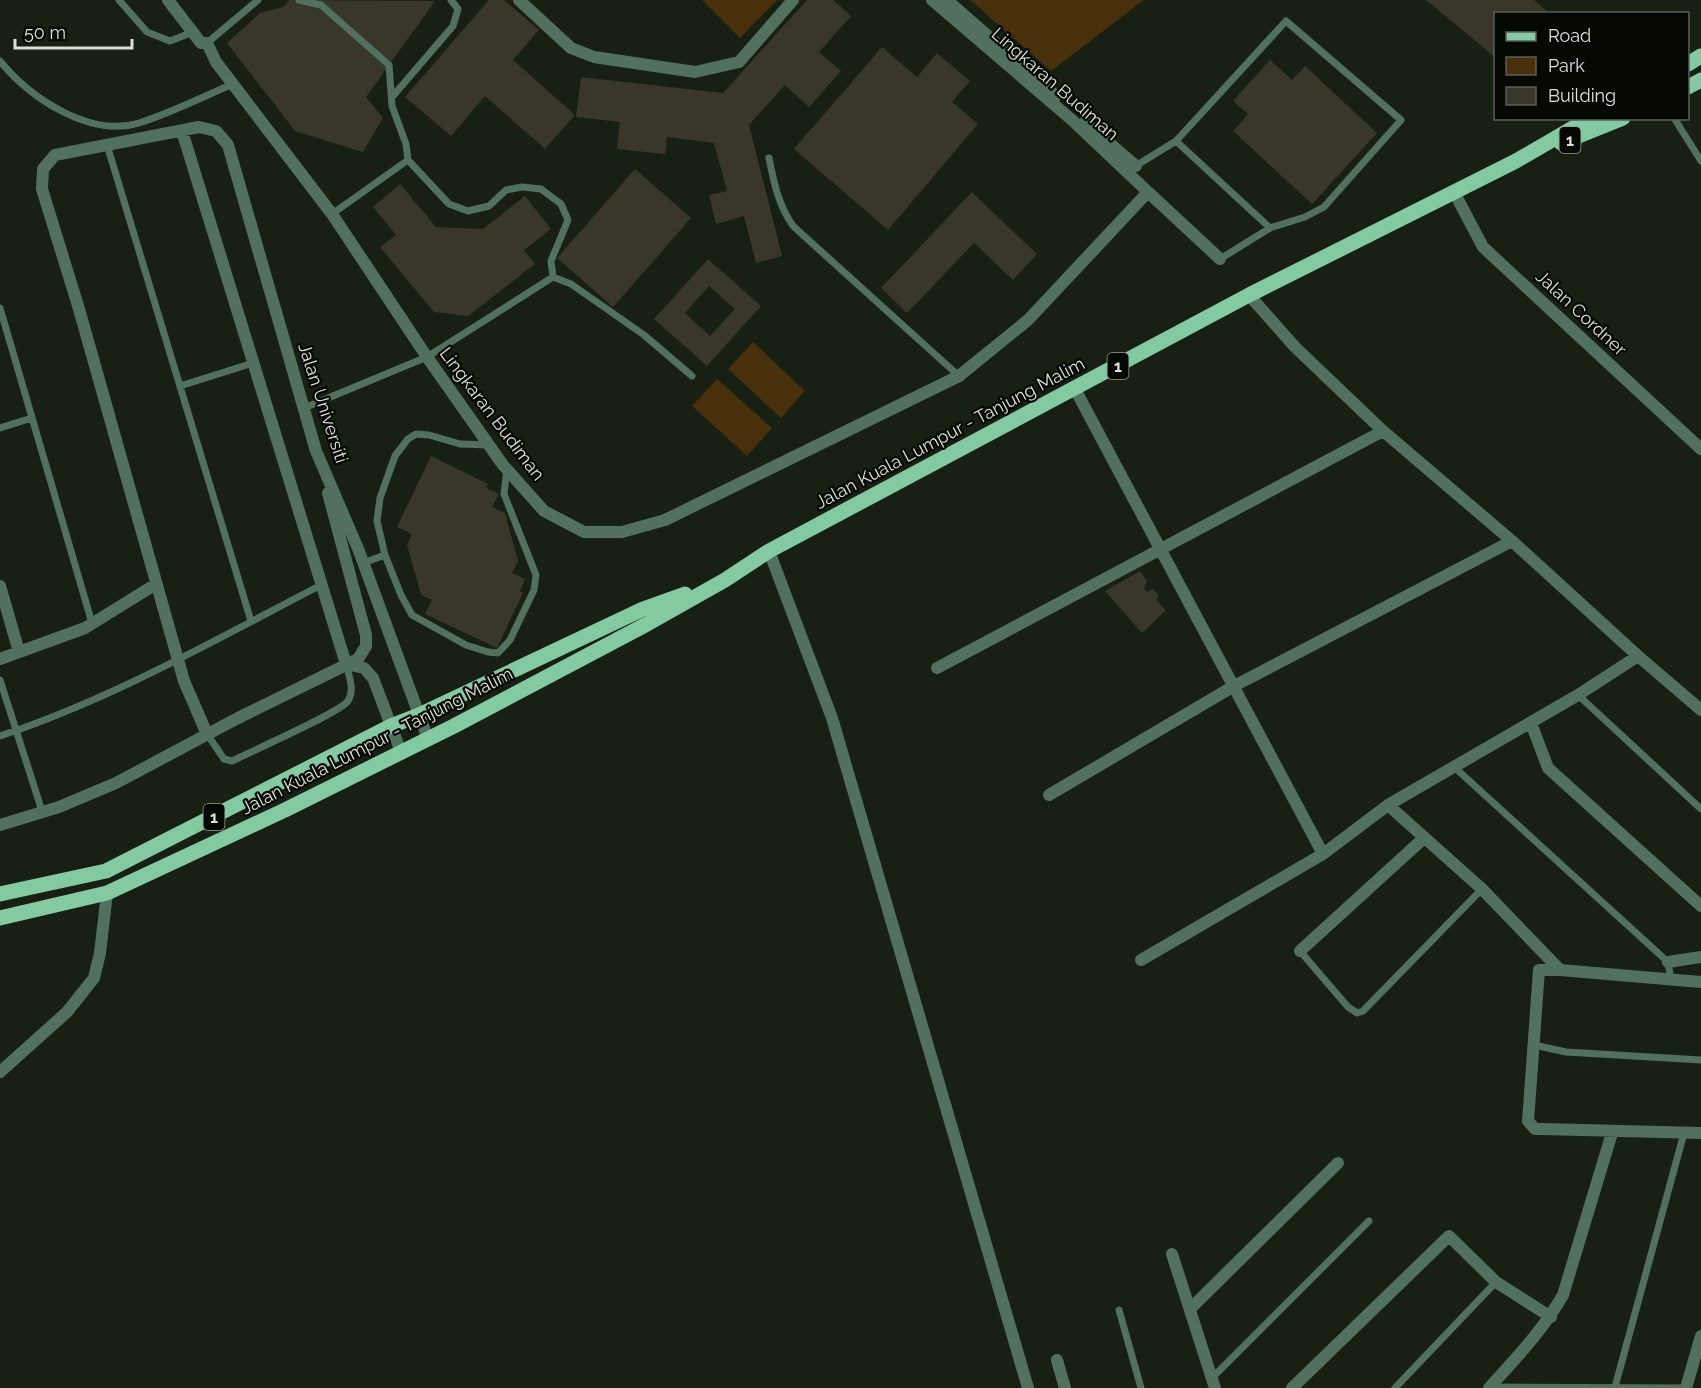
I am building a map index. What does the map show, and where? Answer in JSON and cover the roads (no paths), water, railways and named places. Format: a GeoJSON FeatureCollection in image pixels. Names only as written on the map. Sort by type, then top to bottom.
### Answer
{"type":"FeatureCollection","features":[{"type":"Feature","properties":{"kind":"main road","name":"1"},"geometry":{"type":"LineString","coordinates":[[1516,160],[1586,120]]}},
{"type":"Feature","properties":{"kind":"main road","name":"1"},"geometry":{"type":"LineString","coordinates":[[1516,160],[1618,120]]}},
{"type":"Feature","properties":{"kind":"main road","name":"Jalan Kuala Lumpur - Tanjung Malim"},"geometry":{"type":"LineString","coordinates":[[0,918],[107,893],[285,810],[428,739],[647,624],[725,580],[769,551],[1249,295],[1516,160]]}},
{"type":"Feature","properties":{"kind":"main road","name":"Jalan Kuala Lumpur - Tanjung Malim"},"geometry":{"type":"LineString","coordinates":[[0,894],[106,871],[391,726],[419,715],[643,609],[725,580]]}},
{"type":"Feature","properties":{"kind":"street","name":"Lingkaran Budiman"},"geometry":{"type":"LineString","coordinates":[[168,0],[201,43],[207,43],[216,62],[332,214],[427,357],[507,469],[544,511],[584,532],[622,532],[665,520],[959,376],[1028,320],[1148,192]]}},
{"type":"Feature","properties":{"kind":"street"},"geometry":{"type":"LineString","coordinates":[[519,0],[572,48],[582,53],[594,57],[695,72],[739,62],[793,0]]}},
{"type":"Feature","properties":{"kind":"street","name":"Lingkaran Budiman"},"geometry":{"type":"LineString","coordinates":[[932,0],[1131,169]]}},
{"type":"Feature","properties":{"kind":"street"},"geometry":{"type":"LineString","coordinates":[[946,0],[1131,169],[1148,192],[1220,259]]}},
{"type":"Feature","properties":{"kind":"street","name":"Jalan Universiti"},"geometry":{"type":"LineString","coordinates":[[207,734],[184,681],[42,189],[43,169],[55,155],[199,127],[216,131],[228,145],[316,451],[363,563],[428,739]]}},
{"type":"Feature","properties":{"kind":"street"},"geometry":{"type":"LineString","coordinates":[[182,131],[346,664]]}},
{"type":"Feature","properties":{"kind":"street","name":"Jalan Cordner"},"geometry":{"type":"LineString","coordinates":[[1454,192],[1483,247],[1701,449]]}},
{"type":"Feature","properties":{"kind":"street"},"geometry":{"type":"LineString","coordinates":[[1249,295],[1295,347],[1383,431],[1512,541],[1701,711]]}},
{"type":"Feature","properties":{"kind":"street"},"geometry":{"type":"LineString","coordinates":[[1075,389],[1323,854]]}},
{"type":"Feature","properties":{"kind":"street"},"geometry":{"type":"LineString","coordinates":[[937,668],[1383,431]]}},
{"type":"Feature","properties":{"kind":"street"},"geometry":{"type":"LineString","coordinates":[[0,825],[42,812],[116,783],[207,734],[358,659],[366,646],[366,635],[316,451]]}},
{"type":"Feature","properties":{"kind":"street"},"geometry":{"type":"LineString","coordinates":[[1049,795],[1234,686],[1512,541]]}},
{"type":"Feature","properties":{"kind":"street"},"geometry":{"type":"LineString","coordinates":[[769,551],[832,718],[1028,1388]]}},
{"type":"Feature","properties":{"kind":"street"},"geometry":{"type":"LineString","coordinates":[[0,659],[92,623],[156,584]]}},
{"type":"Feature","properties":{"kind":"street"},"geometry":{"type":"LineString","coordinates":[[0,586],[19,652]]}},
{"type":"Feature","properties":{"kind":"street"},"geometry":{"type":"LineString","coordinates":[[1141,960],[1323,854],[1388,805],[1578,695],[1638,656]]}},
{"type":"Feature","properties":{"kind":"street"},"geometry":{"type":"LineString","coordinates":[[346,664],[364,668],[373,678],[401,752]]}},
{"type":"Feature","properties":{"kind":"street"},"geometry":{"type":"LineString","coordinates":[[1531,723],[1548,768],[1701,906]]}},
{"type":"Feature","properties":{"kind":"street"},"geometry":{"type":"LineString","coordinates":[[1388,805],[1482,889],[1560,970]]}},
{"type":"Feature","properties":{"kind":"street"},"geometry":{"type":"LineString","coordinates":[[1300,951],[1424,838]]}},
{"type":"Feature","properties":{"kind":"street"},"geometry":{"type":"LineString","coordinates":[[0,1072],[67,1012],[94,978],[100,953],[107,893]]}},
{"type":"Feature","properties":{"kind":"street"},"geometry":{"type":"LineString","coordinates":[[1668,962],[1701,957]]}},
{"type":"Feature","properties":{"kind":"street"},"geometry":{"type":"LineString","coordinates":[[1701,982],[1539,970],[1528,1121],[1535,1129],[1701,1133]]}},
{"type":"Feature","properties":{"kind":"street"},"geometry":{"type":"LineString","coordinates":[[1489,1387],[1519,1357],[1551,1317],[1563,1295],[1612,1132]]}},
{"type":"Feature","properties":{"kind":"street"},"geometry":{"type":"LineString","coordinates":[[1190,1309],[1338,1163]]}},
{"type":"Feature","properties":{"kind":"street"},"geometry":{"type":"LineString","coordinates":[[1292,1388],[1449,1236],[1496,1282],[1551,1317]]}},
{"type":"Feature","properties":{"kind":"street"},"geometry":{"type":"LineString","coordinates":[[1172,1254],[1214,1383]]}},
{"type":"Feature","properties":{"kind":"street"},"geometry":{"type":"LineString","coordinates":[[1687,1388],[1701,1335]]}},
{"type":"Feature","properties":{"kind":"street"},"geometry":{"type":"LineString","coordinates":[[1057,1360],[1065,1388]]}},
{"type":"Feature","properties":{"kind":"lane"},"geometry":{"type":"LineString","coordinates":[[119,0],[147,32],[170,41],[193,32]]}},
{"type":"Feature","properties":{"kind":"lane"},"geometry":{"type":"LineString","coordinates":[[207,43],[258,0]]}},
{"type":"Feature","properties":{"kind":"lane"},"geometry":{"type":"LineString","coordinates":[[299,0],[321,5],[389,66],[392,106],[408,160],[449,204],[468,211],[489,206],[506,190],[522,187],[541,189],[561,204],[568,220],[551,261],[553,277]]}},
{"type":"Feature","properties":{"kind":"lane"},"geometry":{"type":"LineString","coordinates":[[393,96],[453,26],[458,9],[451,0]]}},
{"type":"Feature","properties":{"kind":"lane"},"geometry":{"type":"LineString","coordinates":[[1131,169],[1176,141],[1286,21],[1401,120],[1324,207],[1305,217],[1270,228],[1220,259]]}},
{"type":"Feature","properties":{"kind":"lane"},"geometry":{"type":"LineString","coordinates":[[0,61],[29,92],[59,110],[89,122],[111,127],[138,123],[233,84]]}},
{"type":"Feature","properties":{"kind":"lane"},"geometry":{"type":"LineString","coordinates":[[1675,120],[1701,162]]}},
{"type":"Feature","properties":{"kind":"lane"},"geometry":{"type":"LineString","coordinates":[[1176,141],[1270,228]]}},
{"type":"Feature","properties":{"kind":"lane"},"geometry":{"type":"LineString","coordinates":[[107,145],[251,621]]}},
{"type":"Feature","properties":{"kind":"lane"},"geometry":{"type":"LineString","coordinates":[[769,158],[777,195],[783,211],[793,226],[959,376]]}},
{"type":"Feature","properties":{"kind":"lane"},"geometry":{"type":"LineString","coordinates":[[332,214],[408,160]]}},
{"type":"Feature","properties":{"kind":"lane"},"geometry":{"type":"LineString","coordinates":[[304,408],[427,357],[553,277]]}},
{"type":"Feature","properties":{"kind":"lane"},"geometry":{"type":"LineString","coordinates":[[553,277],[570,284],[644,335],[692,376]]}},
{"type":"Feature","properties":{"kind":"lane"},"geometry":{"type":"LineString","coordinates":[[0,308],[92,623]]}},
{"type":"Feature","properties":{"kind":"lane"},"geometry":{"type":"LineString","coordinates":[[180,386],[253,363]]}},
{"type":"Feature","properties":{"kind":"lane"},"geometry":{"type":"LineString","coordinates":[[0,428],[32,418]]}},
{"type":"Feature","properties":{"kind":"lane"},"geometry":{"type":"LineString","coordinates":[[489,445],[460,444],[429,435],[416,434],[408,439],[395,456],[380,498],[377,521],[385,555],[401,595],[412,615],[466,645],[498,653],[510,640],[534,590],[536,575],[504,494],[507,469]]}},
{"type":"Feature","properties":{"kind":"lane"},"geometry":{"type":"LineString","coordinates":[[363,563],[385,555]]}},
{"type":"Feature","properties":{"kind":"lane"},"geometry":{"type":"LineString","coordinates":[[0,736],[62,713],[178,659],[321,585]]}},
{"type":"Feature","properties":{"kind":"lane"},"geometry":{"type":"LineString","coordinates":[[207,734],[224,759],[232,761],[330,713],[347,703],[351,694],[346,664]]}},
{"type":"Feature","properties":{"kind":"lane"},"geometry":{"type":"LineString","coordinates":[[0,680],[42,812]]}},
{"type":"Feature","properties":{"kind":"lane"},"geometry":{"type":"LineString","coordinates":[[1578,695],[1701,809]]}},
{"type":"Feature","properties":{"kind":"lane"},"geometry":{"type":"LineString","coordinates":[[1453,766],[1668,962],[1671,980]]}},
{"type":"Feature","properties":{"kind":"lane"},"geometry":{"type":"LineString","coordinates":[[1300,951],[1348,1007],[1357,1013],[1363,1011],[1482,889]]}},
{"type":"Feature","properties":{"kind":"lane"},"geometry":{"type":"LineString","coordinates":[[1534,1045],[1566,1052],[1701,1060]]}},
{"type":"Feature","properties":{"kind":"lane"},"geometry":{"type":"LineString","coordinates":[[1615,1387],[1684,1133]]}},
{"type":"Feature","properties":{"kind":"lane"},"geometry":{"type":"LineString","coordinates":[[1214,1383],[1370,1221]]}},
{"type":"Feature","properties":{"kind":"lane"},"geometry":{"type":"LineString","coordinates":[[1395,1388],[1496,1282]]}},
{"type":"Feature","properties":{"kind":"lane"},"geometry":{"type":"LineString","coordinates":[[1119,1310],[1141,1388]]}},
{"type":"Feature","properties":{"kind":"lane"},"geometry":{"type":"LineString","coordinates":[[1489,1387],[1687,1388]]}}]}
